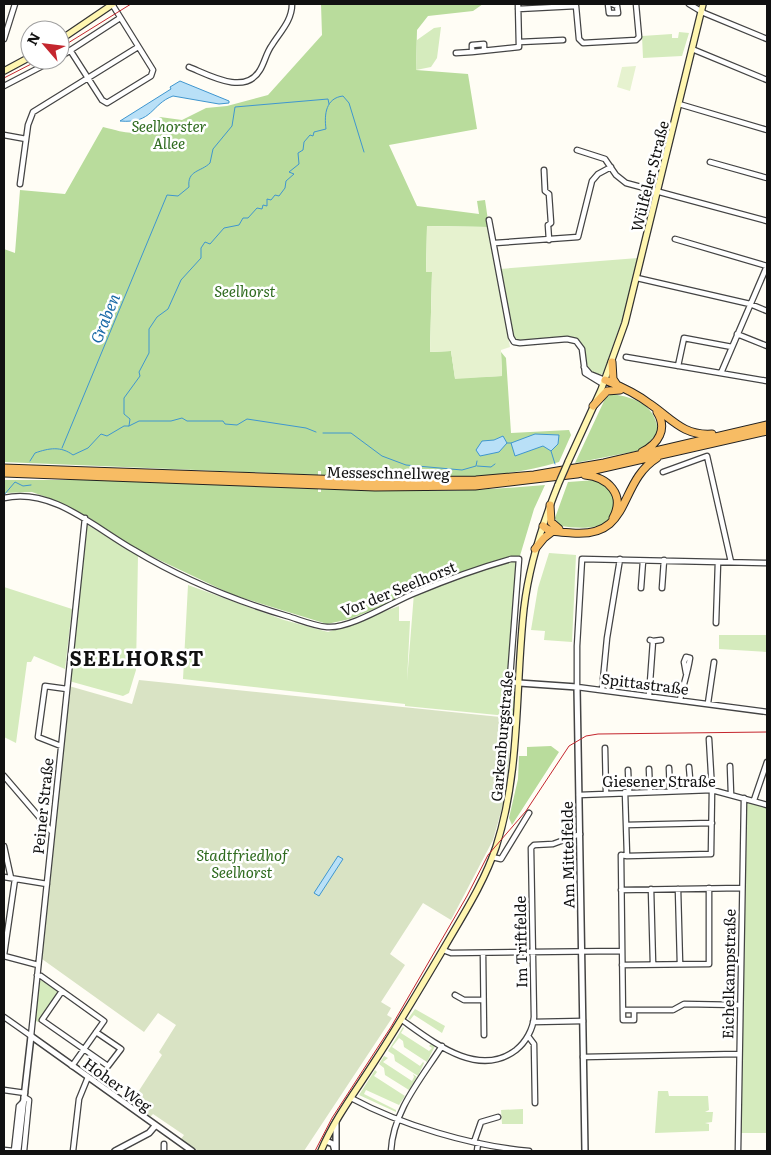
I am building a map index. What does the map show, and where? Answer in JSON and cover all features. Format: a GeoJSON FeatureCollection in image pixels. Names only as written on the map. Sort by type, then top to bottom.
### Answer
{"type":"FeatureCollection","features":[{"type":"Feature","properties":{"kind":"highway"},"geometry":{"type":"LineString","coordinates":[[612,362],[612,379],[620,389],[648,404],[658,414],[661,422],[662,431],[657,440],[646,450],[633,457]]}},
{"type":"Feature","properties":{"kind":"highway"},"geometry":{"type":"LineString","coordinates":[[604,382],[649,402],[674,425],[688,432],[707,434],[730,433]]}},
{"type":"Feature","properties":{"kind":"highway"},"geometry":{"type":"LineString","coordinates":[[594,406],[607,391],[620,389]]}},
{"type":"Feature","properties":{"kind":"highway","name":"Messeschnellweg"},"geometry":{"type":"LineString","coordinates":[[4,468],[442,482],[518,477],[633,457],[767,425]]}},
{"type":"Feature","properties":{"kind":"highway","name":"Messeschnellweg"},"geometry":{"type":"LineString","coordinates":[[4,473],[408,487],[497,484],[577,474],[767,431]]}},
{"type":"Feature","properties":{"kind":"highway"},"geometry":{"type":"LineString","coordinates":[[542,526],[556,530],[585,533],[607,527],[620,513],[632,483],[641,470],[664,454]]}},
{"type":"Feature","properties":{"kind":"highway"},"geometry":{"type":"LineString","coordinates":[[535,549],[544,538],[556,530],[579,532],[596,530],[606,525],[615,514],[617,497],[612,487],[599,477],[577,474]]}},
{"type":"Feature","properties":{"kind":"highway"},"geometry":{"type":"LineString","coordinates":[[550,505],[551,522],[556,530]]}},
{"type":"Feature","properties":{"kind":"main road"},"geometry":{"type":"LineString","coordinates":[[70,33],[112,4]]}},
{"type":"Feature","properties":{"kind":"main road","name":"Wülfeler Straße"},"geometry":{"type":"LineString","coordinates":[[616,352],[637,278],[702,4]]}},
{"type":"Feature","properties":{"kind":"main road"},"geometry":{"type":"LineString","coordinates":[[4,71],[20,62]]}},
{"type":"Feature","properties":{"kind":"main road","name":"Garkenburgstraße"},"geometry":{"type":"LineString","coordinates":[[323,1146],[351,1098],[402,1020],[443,950],[482,880],[492,857],[510,792],[524,607],[535,549],[558,485],[616,352]]}},
{"type":"Feature","properties":{"kind":"street"},"geometry":{"type":"LineString","coordinates":[[4,39],[15,4]]}},
{"type":"Feature","properties":{"kind":"street"},"geometry":{"type":"LineString","coordinates":[[112,4],[153,73],[106,103],[70,50],[120,18]]}},
{"type":"Feature","properties":{"kind":"street"},"geometry":{"type":"LineString","coordinates":[[189,67],[235,83],[252,79],[260,70],[270,49],[286,26],[292,4]]}},
{"type":"Feature","properties":{"kind":"street"},"geometry":{"type":"LineString","coordinates":[[456,53],[472,52],[472,45],[484,44],[484,50],[517,48],[520,42],[518,6],[577,5],[579,39],[583,43],[636,40],[639,37],[636,4]]}},
{"type":"Feature","properties":{"kind":"street"},"geometry":{"type":"LineString","coordinates":[[689,4],[767,39]]}},
{"type":"Feature","properties":{"kind":"street"},"geometry":{"type":"LineString","coordinates":[[520,42],[563,40]]}},
{"type":"Feature","properties":{"kind":"street"},"geometry":{"type":"LineString","coordinates":[[20,184],[26,139],[33,112],[138,46]]}},
{"type":"Feature","properties":{"kind":"street"},"geometry":{"type":"LineString","coordinates":[[692,49],[767,80]]}},
{"type":"Feature","properties":{"kind":"street"},"geometry":{"type":"LineString","coordinates":[[4,86],[35,70]]}},
{"type":"Feature","properties":{"kind":"street"},"geometry":{"type":"LineString","coordinates":[[679,104],[767,130]]}},
{"type":"Feature","properties":{"kind":"street"},"geometry":{"type":"LineString","coordinates":[[4,135],[26,139]]}},
{"type":"Feature","properties":{"kind":"street"},"geometry":{"type":"LineString","coordinates":[[577,150],[602,157],[622,181],[767,221]]}},
{"type":"Feature","properties":{"kind":"street"},"geometry":{"type":"LineString","coordinates":[[710,162],[767,178]]}},
{"type":"Feature","properties":{"kind":"street"},"geometry":{"type":"LineString","coordinates":[[495,243],[578,237],[592,181],[598,174],[611,167]]}},
{"type":"Feature","properties":{"kind":"street"},"geometry":{"type":"LineString","coordinates":[[544,170],[545,191],[549,194],[551,223],[548,225],[549,240]]}},
{"type":"Feature","properties":{"kind":"street"},"geometry":{"type":"LineString","coordinates":[[489,220],[495,243],[511,337],[514,342],[572,339],[581,345],[587,376],[604,382]]}},
{"type":"Feature","properties":{"kind":"street"},"geometry":{"type":"LineString","coordinates":[[675,239],[767,266],[721,373]]}},
{"type":"Feature","properties":{"kind":"street"},"geometry":{"type":"LineString","coordinates":[[637,278],[750,304],[767,311]]}},
{"type":"Feature","properties":{"kind":"street"},"geometry":{"type":"LineString","coordinates":[[737,334],[767,346]]}},
{"type":"Feature","properties":{"kind":"street"},"geometry":{"type":"LineString","coordinates":[[678,366],[684,338],[732,347]]}},
{"type":"Feature","properties":{"kind":"street"},"geometry":{"type":"LineString","coordinates":[[626,356],[767,381]]}},
{"type":"Feature","properties":{"kind":"street"},"geometry":{"type":"LineString","coordinates":[[662,472],[707,456],[731,562]]}},
{"type":"Feature","properties":{"kind":"street","name":"Vor der Seelhorst"},"geometry":{"type":"LineString","coordinates":[[4,498],[30,497],[45,500],[85,518],[134,551],[224,596],[328,627],[352,622],[414,593],[474,571],[511,559],[519,559],[510,678],[512,682],[519,683]]}},
{"type":"Feature","properties":{"kind":"street","name":"Peiner Straße"},"geometry":{"type":"LineString","coordinates":[[18,1151],[85,518]]}},
{"type":"Feature","properties":{"kind":"street"},"geometry":{"type":"LineString","coordinates":[[602,690],[607,638],[620,559],[767,563]]}},
{"type":"Feature","properties":{"kind":"street","name":"Am Mittelfelde"},"geometry":{"type":"LineString","coordinates":[[585,1151],[576,646],[582,560],[620,559]]}},
{"type":"Feature","properties":{"kind":"street"},"geometry":{"type":"LineString","coordinates":[[662,588],[664,560]]}},
{"type":"Feature","properties":{"kind":"street"},"geometry":{"type":"LineString","coordinates":[[641,588],[643,561]]}},
{"type":"Feature","properties":{"kind":"street"},"geometry":{"type":"LineString","coordinates":[[716,623],[718,562]]}},
{"type":"Feature","properties":{"kind":"street"},"geometry":{"type":"LineString","coordinates":[[648,696],[651,640],[661,640]]}},
{"type":"Feature","properties":{"kind":"street"},"geometry":{"type":"LineString","coordinates":[[708,703],[714,662]]}},
{"type":"Feature","properties":{"kind":"street"},"geometry":{"type":"LineString","coordinates":[[680,700],[686,673]]}},
{"type":"Feature","properties":{"kind":"street","name":"Spittastraße"},"geometry":{"type":"LineString","coordinates":[[519,683],[577,687],[767,712]]}},
{"type":"Feature","properties":{"kind":"street"},"geometry":{"type":"LineString","coordinates":[[61,746],[38,738],[45,686],[67,689]]}},
{"type":"Feature","properties":{"kind":"street"},"geometry":{"type":"LineString","coordinates":[[634,1010],[634,1020],[623,1020],[621,856],[711,854],[712,790],[709,739]]}},
{"type":"Feature","properties":{"kind":"street"},"geometry":{"type":"LineString","coordinates":[[605,748],[606,793]]}},
{"type":"Feature","properties":{"kind":"street"},"geometry":{"type":"LineString","coordinates":[[754,800],[767,762]]}},
{"type":"Feature","properties":{"kind":"street"},"geometry":{"type":"LineString","coordinates":[[730,766],[732,794]]}},
{"type":"Feature","properties":{"kind":"street"},"geometry":{"type":"LineString","coordinates":[[689,767],[691,790]]}},
{"type":"Feature","properties":{"kind":"street"},"geometry":{"type":"LineString","coordinates":[[669,768],[670,791]]}},
{"type":"Feature","properties":{"kind":"street"},"geometry":{"type":"LineString","coordinates":[[649,769],[650,792]]}},
{"type":"Feature","properties":{"kind":"street"},"geometry":{"type":"LineString","coordinates":[[627,856],[628,770]]}},
{"type":"Feature","properties":{"kind":"street"},"geometry":{"type":"LineString","coordinates":[[4,776],[52,832]]}},
{"type":"Feature","properties":{"kind":"street","name":"Giesener Straße"},"geometry":{"type":"LineString","coordinates":[[579,794],[712,790],[767,805]]}},
{"type":"Feature","properties":{"kind":"street","name":"Eichelkampstraße"},"geometry":{"type":"LineString","coordinates":[[738,1151],[738,1054],[744,798]]}},
{"type":"Feature","properties":{"kind":"street"},"geometry":{"type":"LineString","coordinates":[[492,857],[500,859],[529,813]]}},
{"type":"Feature","properties":{"kind":"street"},"geometry":{"type":"LineString","coordinates":[[626,825],[712,823]]}},
{"type":"Feature","properties":{"kind":"street","name":"Im Triftfelde"},"geometry":{"type":"LineString","coordinates":[[528,1036],[533,1022],[532,846],[553,844],[580,834]]}},
{"type":"Feature","properties":{"kind":"street"},"geometry":{"type":"LineString","coordinates":[[4,846],[13,879],[4,956],[38,965]]}},
{"type":"Feature","properties":{"kind":"street"},"geometry":{"type":"LineString","coordinates":[[4,877],[47,884]]}},
{"type":"Feature","properties":{"kind":"street"},"geometry":{"type":"LineString","coordinates":[[622,965],[709,964],[709,888]]}},
{"type":"Feature","properties":{"kind":"street"},"geometry":{"type":"LineString","coordinates":[[621,890],[742,888]]}},
{"type":"Feature","properties":{"kind":"street"},"geometry":{"type":"LineString","coordinates":[[651,889],[653,964]]}},
{"type":"Feature","properties":{"kind":"street"},"geometry":{"type":"LineString","coordinates":[[678,889],[680,964]]}},
{"type":"Feature","properties":{"kind":"street"},"geometry":{"type":"LineString","coordinates":[[443,950],[452,953],[621,951]]}},
{"type":"Feature","properties":{"kind":"street"},"geometry":{"type":"LineString","coordinates":[[482,953],[484,1035]]}},
{"type":"Feature","properties":{"kind":"street"},"geometry":{"type":"LineString","coordinates":[[37,975],[104,1021],[72,1066]]}},
{"type":"Feature","properties":{"kind":"street"},"geometry":{"type":"LineString","coordinates":[[62,991],[42,1020],[108,1066],[121,1049],[96,1032]]}},
{"type":"Feature","properties":{"kind":"street"},"geometry":{"type":"LineString","coordinates":[[455,995],[464,1000],[482,1000]]}},
{"type":"Feature","properties":{"kind":"street"},"geometry":{"type":"LineString","coordinates":[[623,1010],[673,1010],[684,1004],[739,1005]]}},
{"type":"Feature","properties":{"kind":"street"},"geometry":{"type":"LineString","coordinates":[[4,1017],[31,1036]]}},
{"type":"Feature","properties":{"kind":"street"},"geometry":{"type":"LineString","coordinates":[[402,1020],[442,1046],[466,1058],[492,1060],[511,1054],[528,1036],[534,1044],[535,1103]]}},
{"type":"Feature","properties":{"kind":"street"},"geometry":{"type":"LineString","coordinates":[[533,1022],[583,1021]]}},
{"type":"Feature","properties":{"kind":"street","name":"Hoher Weg"},"geometry":{"type":"LineString","coordinates":[[31,1036],[192,1151]]}},
{"type":"Feature","properties":{"kind":"street"},"geometry":{"type":"LineString","coordinates":[[391,1151],[392,1136],[398,1117],[442,1046]]}},
{"type":"Feature","properties":{"kind":"street"},"geometry":{"type":"LineString","coordinates":[[583,1057],[738,1054]]}},
{"type":"Feature","properties":{"kind":"street"},"geometry":{"type":"LineString","coordinates":[[73,1151],[79,1099],[88,1077]]}},
{"type":"Feature","properties":{"kind":"street"},"geometry":{"type":"LineString","coordinates":[[4,1090],[24,1097]]}},
{"type":"Feature","properties":{"kind":"street","name":"Peiner Straße"},"geometry":{"type":"LineString","coordinates":[[14,1151],[19,1106],[24,1097]]}},
{"type":"Feature","properties":{"kind":"street","name":"Peiner Straße"},"geometry":{"type":"LineString","coordinates":[[24,1097],[29,1100],[24,1151]]}},
{"type":"Feature","properties":{"kind":"street"},"geometry":{"type":"LineString","coordinates":[[351,1098],[398,1117],[476,1143],[529,1151]]}},
{"type":"Feature","properties":{"kind":"street"},"geometry":{"type":"LineString","coordinates":[[477,1151],[476,1143],[481,1122],[498,1117]]}},
{"type":"Feature","properties":{"kind":"street"},"geometry":{"type":"LineString","coordinates":[[335,1151],[336,1122]]}},
{"type":"Feature","properties":{"kind":"street"},"geometry":{"type":"LineString","coordinates":[[115,1151],[149,1133],[155,1126]]}},
{"type":"Feature","properties":{"kind":"street"},"geometry":{"type":"LineString","coordinates":[[164,1144],[164,1151]]}},
{"type":"Feature","properties":{"kind":"street"},"geometry":{"type":"LineString","coordinates":[[323,1146],[334,1146],[335,1151]]}},
{"type":"Feature","properties":{"kind":"street"},"geometry":{"type":"LineString","coordinates":[[4,1150],[14,1151]]}},
{"type":"Feature","properties":{"kind":"green space","name":"Seelhorst"},"geometry":{"type":"Polygon","coordinates":[[[321,4],[483,4],[473,11],[428,16],[417,30],[416,70],[468,74],[477,129],[389,145],[417,206],[479,214],[477,201],[485,200],[489,227],[427,226],[426,272],[432,272],[430,352],[451,351],[455,378],[502,376],[501,352],[506,358],[511,433],[569,430],[571,435],[559,462],[501,474],[441,478],[321,475],[321,471],[318,471],[318,475],[4,462],[4,249],[15,253],[20,190],[65,194],[103,127],[128,133],[134,132],[145,128],[160,117],[182,120],[206,108],[227,106],[268,95],[322,35],[321,4]]]}},
{"type":"Feature","properties":{"kind":"green space"},"geometry":{"type":"Polygon","coordinates":[[[441,27],[437,58],[431,67],[416,70],[417,40],[434,28],[441,27]]]}},
{"type":"Feature","properties":{"kind":"green space"},"geometry":{"type":"Polygon","coordinates":[[[679,32],[689,33],[682,56],[643,58],[642,36],[672,34],[672,38],[678,38],[679,32]]]}},
{"type":"Feature","properties":{"kind":"green space"},"geometry":{"type":"Polygon","coordinates":[[[636,66],[630,91],[617,87],[622,67],[636,66]]]}},
{"type":"Feature","properties":{"kind":"green space"},"geometry":{"type":"Polygon","coordinates":[[[427,226],[489,227],[510,347],[501,350],[502,376],[455,379],[451,351],[430,352],[432,272],[426,272],[427,226]]]}},
{"type":"Feature","properties":{"kind":"green space"},"geometry":{"type":"Polygon","coordinates":[[[638,258],[623,317],[603,374],[595,374],[591,371],[582,347],[571,338],[519,341],[512,336],[500,269],[638,258]]]}},
{"type":"Feature","properties":{"kind":"green space"},"geometry":{"type":"Polygon","coordinates":[[[611,394],[628,397],[643,404],[653,415],[658,432],[642,450],[575,463],[605,399],[611,394]]]}},
{"type":"Feature","properties":{"kind":"green space"},"geometry":{"type":"Polygon","coordinates":[[[4,480],[109,480],[318,489],[318,492],[321,492],[321,489],[433,491],[545,485],[534,509],[519,559],[414,593],[350,619],[327,624],[233,595],[136,549],[88,517],[46,497],[32,492],[4,493],[4,480]]]}},
{"type":"Feature","properties":{"kind":"green space"},"geometry":{"type":"Polygon","coordinates":[[[596,480],[612,492],[614,506],[612,516],[607,522],[592,527],[575,528],[560,526],[555,518],[568,482],[596,480]]]}},
{"type":"Feature","properties":{"kind":"green space"},"geometry":{"type":"Polygon","coordinates":[[[86,524],[138,555],[136,670],[129,693],[123,696],[69,681],[86,524]]]}},
{"type":"Feature","properties":{"kind":"green space"},"geometry":{"type":"Polygon","coordinates":[[[549,553],[576,555],[572,642],[544,640],[545,631],[531,630],[538,588],[549,553]]]}},
{"type":"Feature","properties":{"kind":"green space"},"geometry":{"type":"Polygon","coordinates":[[[519,559],[511,680],[519,683],[517,717],[405,706],[405,704],[183,679],[188,585],[284,620],[328,632],[399,606],[399,621],[410,621],[407,681],[414,593],[504,561],[519,559]]]}},
{"type":"Feature","properties":{"kind":"green space"},"geometry":{"type":"Polygon","coordinates":[[[4,587],[72,609],[65,669],[34,656],[31,662],[27,662],[16,743],[4,737],[4,587]]]}},
{"type":"Feature","properties":{"kind":"green space"},"geometry":{"type":"Polygon","coordinates":[[[719,635],[767,635],[767,652],[719,649],[719,635]]]}},
{"type":"Feature","properties":{"kind":"green space","name":"Stadtfriedhof Seelhorst"},"geometry":{"type":"Polygon","coordinates":[[[139,680],[510,718],[509,761],[504,801],[493,840],[451,920],[423,903],[390,954],[405,965],[381,1002],[391,1008],[387,1015],[392,1018],[304,1151],[198,1151],[181,1139],[184,1135],[153,1114],[150,1117],[131,1103],[162,1055],[159,1052],[176,1025],[158,1013],[144,1032],[42,959],[69,686],[132,704],[139,680]]]}},
{"type":"Feature","properties":{"kind":"green space"},"geometry":{"type":"Polygon","coordinates":[[[551,746],[559,752],[512,825],[509,818],[518,779],[519,756],[527,756],[527,747],[551,746]]]}},
{"type":"Feature","properties":{"kind":"green space"},"geometry":{"type":"Polygon","coordinates":[[[747,801],[767,808],[767,1133],[741,1133],[747,801]]]}},
{"type":"Feature","properties":{"kind":"green space"},"geometry":{"type":"Polygon","coordinates":[[[39,980],[44,981],[60,992],[39,1022],[35,1021],[39,980]]]}},
{"type":"Feature","properties":{"kind":"green space"},"geometry":{"type":"Polygon","coordinates":[[[415,1009],[445,1026],[442,1033],[414,1015],[410,1020],[408,1019],[415,1009]]]}},
{"type":"Feature","properties":{"kind":"green space"},"geometry":{"type":"Polygon","coordinates":[[[403,1027],[401,1033],[429,1051],[432,1048],[429,1046],[431,1044],[435,1046],[427,1062],[404,1047],[403,1041],[399,1038],[392,1047],[420,1066],[424,1063],[418,1076],[395,1061],[394,1055],[388,1051],[403,1027]]]}},
{"type":"Feature","properties":{"kind":"green space"},"geometry":{"type":"Polygon","coordinates":[[[384,1056],[388,1058],[383,1062],[412,1081],[413,1074],[417,1077],[409,1090],[385,1075],[384,1068],[379,1064],[384,1056]]]}},
{"type":"Feature","properties":{"kind":"green space"},"geometry":{"type":"Polygon","coordinates":[[[375,1070],[377,1072],[374,1076],[405,1096],[399,1105],[366,1090],[364,1094],[396,1110],[396,1112],[359,1095],[375,1070]]]}},
{"type":"Feature","properties":{"kind":"green space"},"geometry":{"type":"Polygon","coordinates":[[[658,1091],[668,1091],[669,1096],[708,1096],[709,1110],[705,1112],[713,1112],[712,1122],[705,1123],[709,1124],[709,1131],[655,1133],[658,1091]]]}},
{"type":"Feature","properties":{"kind":"green space"},"geometry":{"type":"Polygon","coordinates":[[[523,1109],[523,1124],[502,1124],[501,1110],[523,1109]]]}},
{"type":"Feature","properties":{"kind":"water"},"geometry":{"type":"Polygon","coordinates":[[[180,81],[229,101],[229,103],[219,104],[173,96],[166,99],[145,117],[131,121],[120,121],[171,89],[170,87],[180,81]]]}},
{"type":"Feature","properties":{"kind":"water"},"geometry":{"type":"Polygon","coordinates":[[[535,434],[559,435],[558,444],[551,451],[543,446],[515,456],[511,443],[535,434]]]}},
{"type":"Feature","properties":{"kind":"water"},"geometry":{"type":"Polygon","coordinates":[[[503,436],[507,443],[499,452],[480,456],[476,450],[482,441],[494,440],[503,436]]]}},
{"type":"Feature","properties":{"kind":"water"},"geometry":{"type":"Polygon","coordinates":[[[338,856],[343,859],[319,896],[314,893],[338,856]]]}},
{"type":"Feature","properties":{"kind":"waterway"},"geometry":{"type":"LineString","coordinates":[[30,461],[35,453],[50,449],[64,450],[73,455],[88,448],[101,434],[107,436],[124,426],[129,426],[130,419],[124,414],[124,398],[140,376],[139,372],[149,353],[149,329],[157,317],[168,309],[181,280],[201,258],[201,248],[205,242],[210,244],[224,228],[239,225],[243,218],[248,218],[257,208],[262,209],[263,205],[267,206],[267,199],[271,200],[275,195],[279,196],[285,188],[286,181],[294,174],[289,172],[299,164],[298,153],[303,150],[304,142],[310,135],[313,136],[314,132],[326,129],[325,118],[327,108],[337,97],[343,96],[349,103],[364,152]]}},
{"type":"Feature","properties":{"kind":"waterway","name":"Graben"},"geometry":{"type":"LineString","coordinates":[[62,448],[167,195],[178,196],[189,187],[192,174],[210,163],[213,149],[232,126],[235,107],[328,99],[329,104]]}},
{"type":"Feature","properties":{"kind":"waterway"},"geometry":{"type":"LineString","coordinates":[[129,426],[139,421],[171,421],[182,418],[187,421],[223,421],[225,424],[237,425],[247,419],[306,428],[316,432]]}},
{"type":"Feature","properties":{"kind":"waterway"},"geometry":{"type":"LineString","coordinates":[[323,433],[351,433],[382,456],[406,465],[462,470],[476,466],[477,461]]}},
{"type":"Feature","properties":{"kind":"waterway"},"geometry":{"type":"LineString","coordinates":[[551,451],[555,464]]}},
{"type":"Feature","properties":{"kind":"waterway"},"geometry":{"type":"LineString","coordinates":[[477,466],[491,467],[495,464]]}},
{"type":"Feature","properties":{"kind":"waterway"},"geometry":{"type":"LineString","coordinates":[[4,495],[15,482],[23,486],[31,485]]}},
{"type":"Feature","properties":{"kind":"tram line"},"geometry":{"type":"LineString","coordinates":[[70,42],[131,4]]}},
{"type":"Feature","properties":{"kind":"tram line"},"geometry":{"type":"LineString","coordinates":[[4,78],[20,70]]}},
{"type":"Feature","properties":{"kind":"tram line"},"geometry":{"type":"LineString","coordinates":[[315,1151],[332,1118],[391,1027],[467,896],[488,855],[526,811],[569,746],[586,736],[598,734],[767,732]]}},
{"type":"Feature","properties":{"kind":"district","name":"SEELHORST"},"geometry":{"type":"Point","coordinates":[137,657]}},
{"type":"Feature","properties":{"kind":"park label","name":"Seelhorster Allee"},"geometry":{"type":"Point","coordinates":[169,134]}}]}
